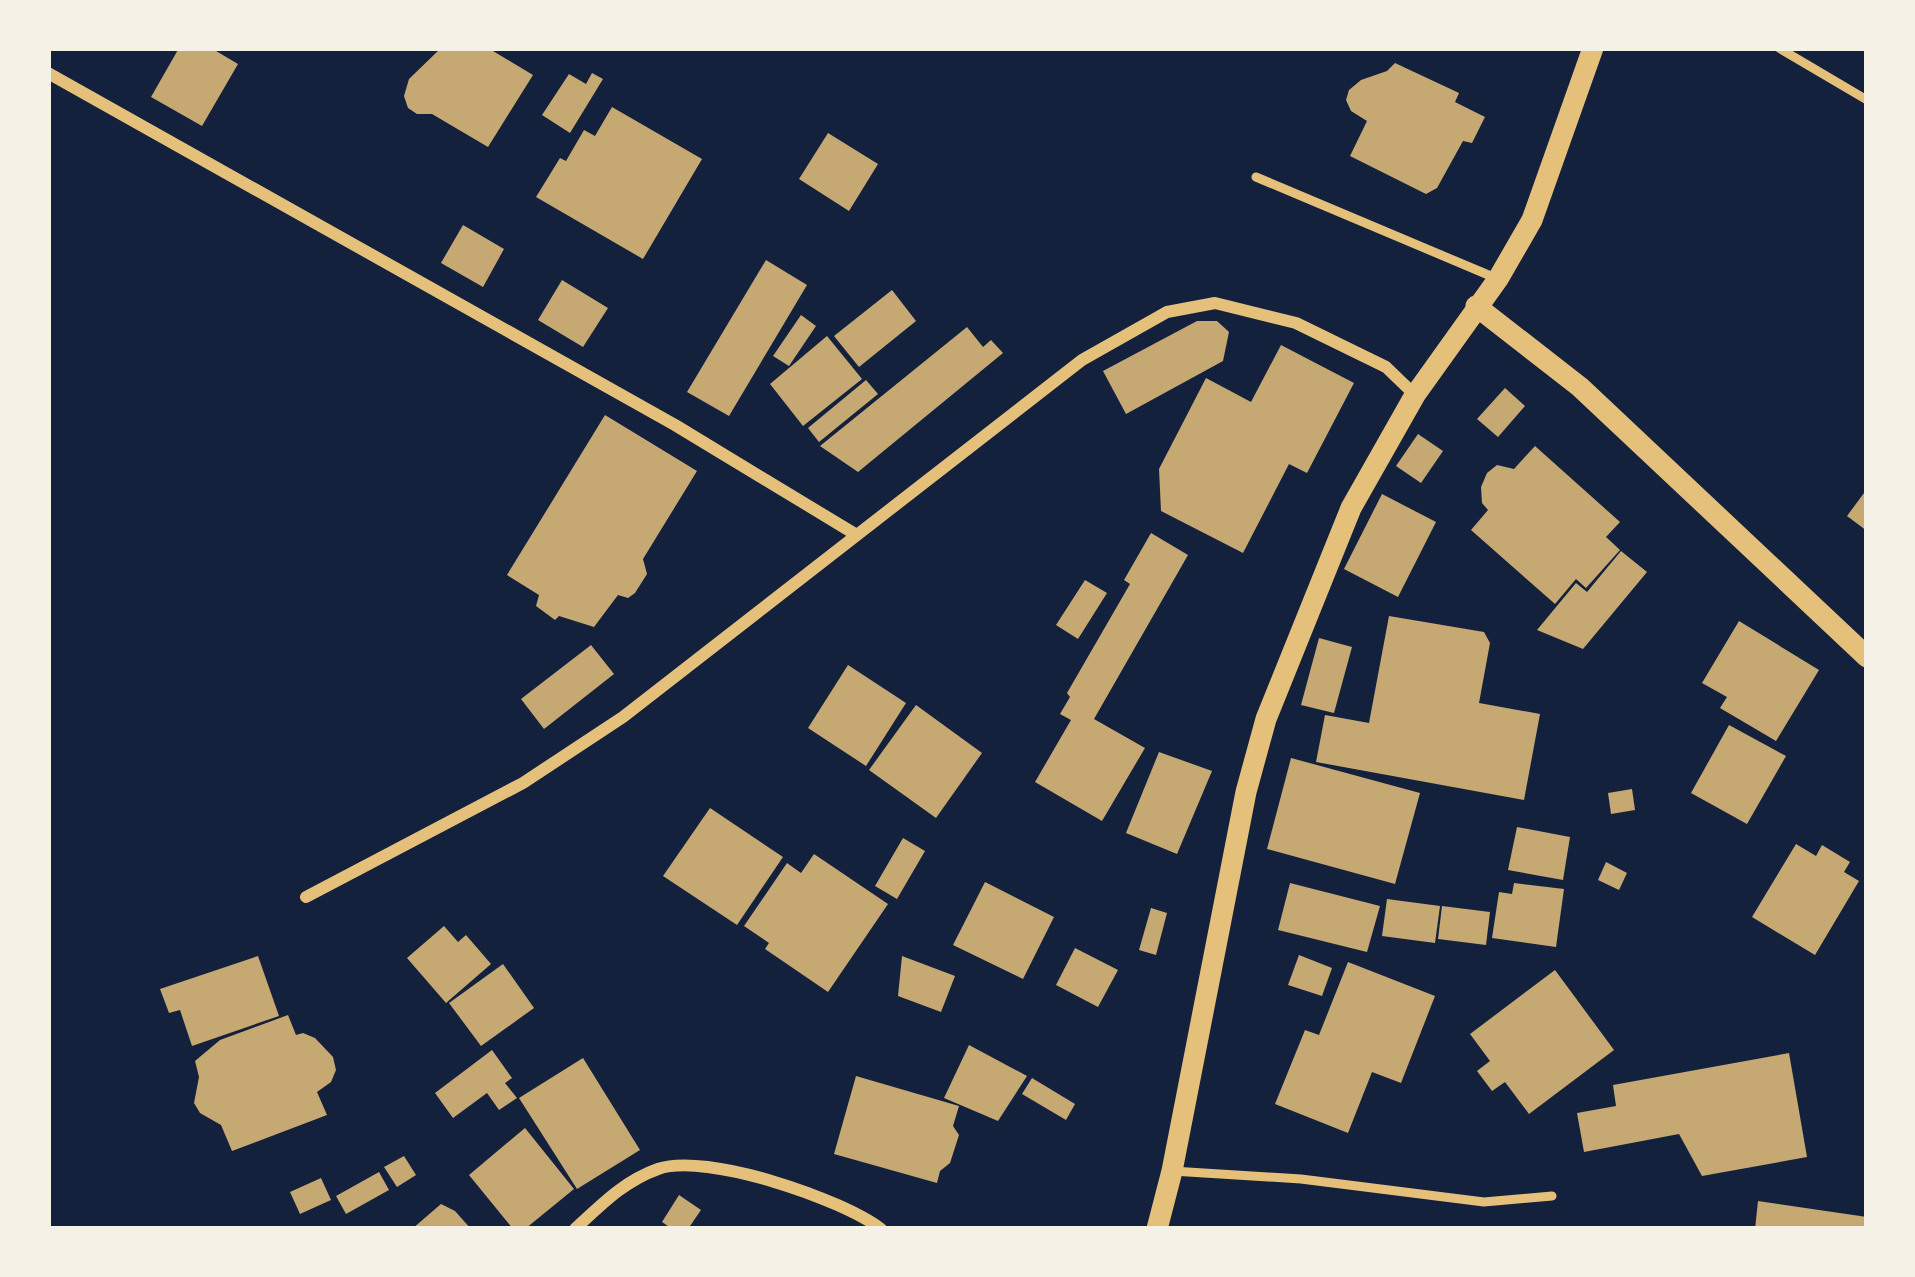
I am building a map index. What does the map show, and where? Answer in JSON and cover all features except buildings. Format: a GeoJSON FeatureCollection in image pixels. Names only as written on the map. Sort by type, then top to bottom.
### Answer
{"type":"FeatureCollection","features":[{"type":"Feature","properties":{"kind":"street"},"geometry":{"type":"LineString","coordinates":[[1156,1229],[1172,1172],[1246,791],[1267,719],[1351,508],[1415,395],[1498,279],[1532,220],[1593,48]]}},
{"type":"Feature","properties":{"kind":"street"},"geometry":{"type":"LineString","coordinates":[[48,73],[675,425],[856,534]]}},
{"type":"Feature","properties":{"kind":"street"},"geometry":{"type":"LineString","coordinates":[[306,897],[523,783],[603,730],[1082,360],[1167,313],[1215,302],[1296,323],[1386,367],[1415,395]]}},
{"type":"Feature","properties":{"kind":"street"},"geometry":{"type":"LineString","coordinates":[[1476,306],[1580,387],[1867,657]]}},
{"type":"Feature","properties":{"kind":"street"},"geometry":{"type":"LineString","coordinates":[[575,1229],[621,1186],[662,1167],[703,1164],[772,1180],[881,1229]]}},
{"type":"Feature","properties":{"kind":"lane"},"geometry":{"type":"LineString","coordinates":[[1779,48],[1867,100]]}},
{"type":"Feature","properties":{"kind":"lane"},"geometry":{"type":"LineString","coordinates":[[1256,177],[1498,279]]}},
{"type":"Feature","properties":{"kind":"lane"},"geometry":{"type":"LineString","coordinates":[[1172,1172],[1301,1179],[1484,1202],[1552,1196]]}}]}
